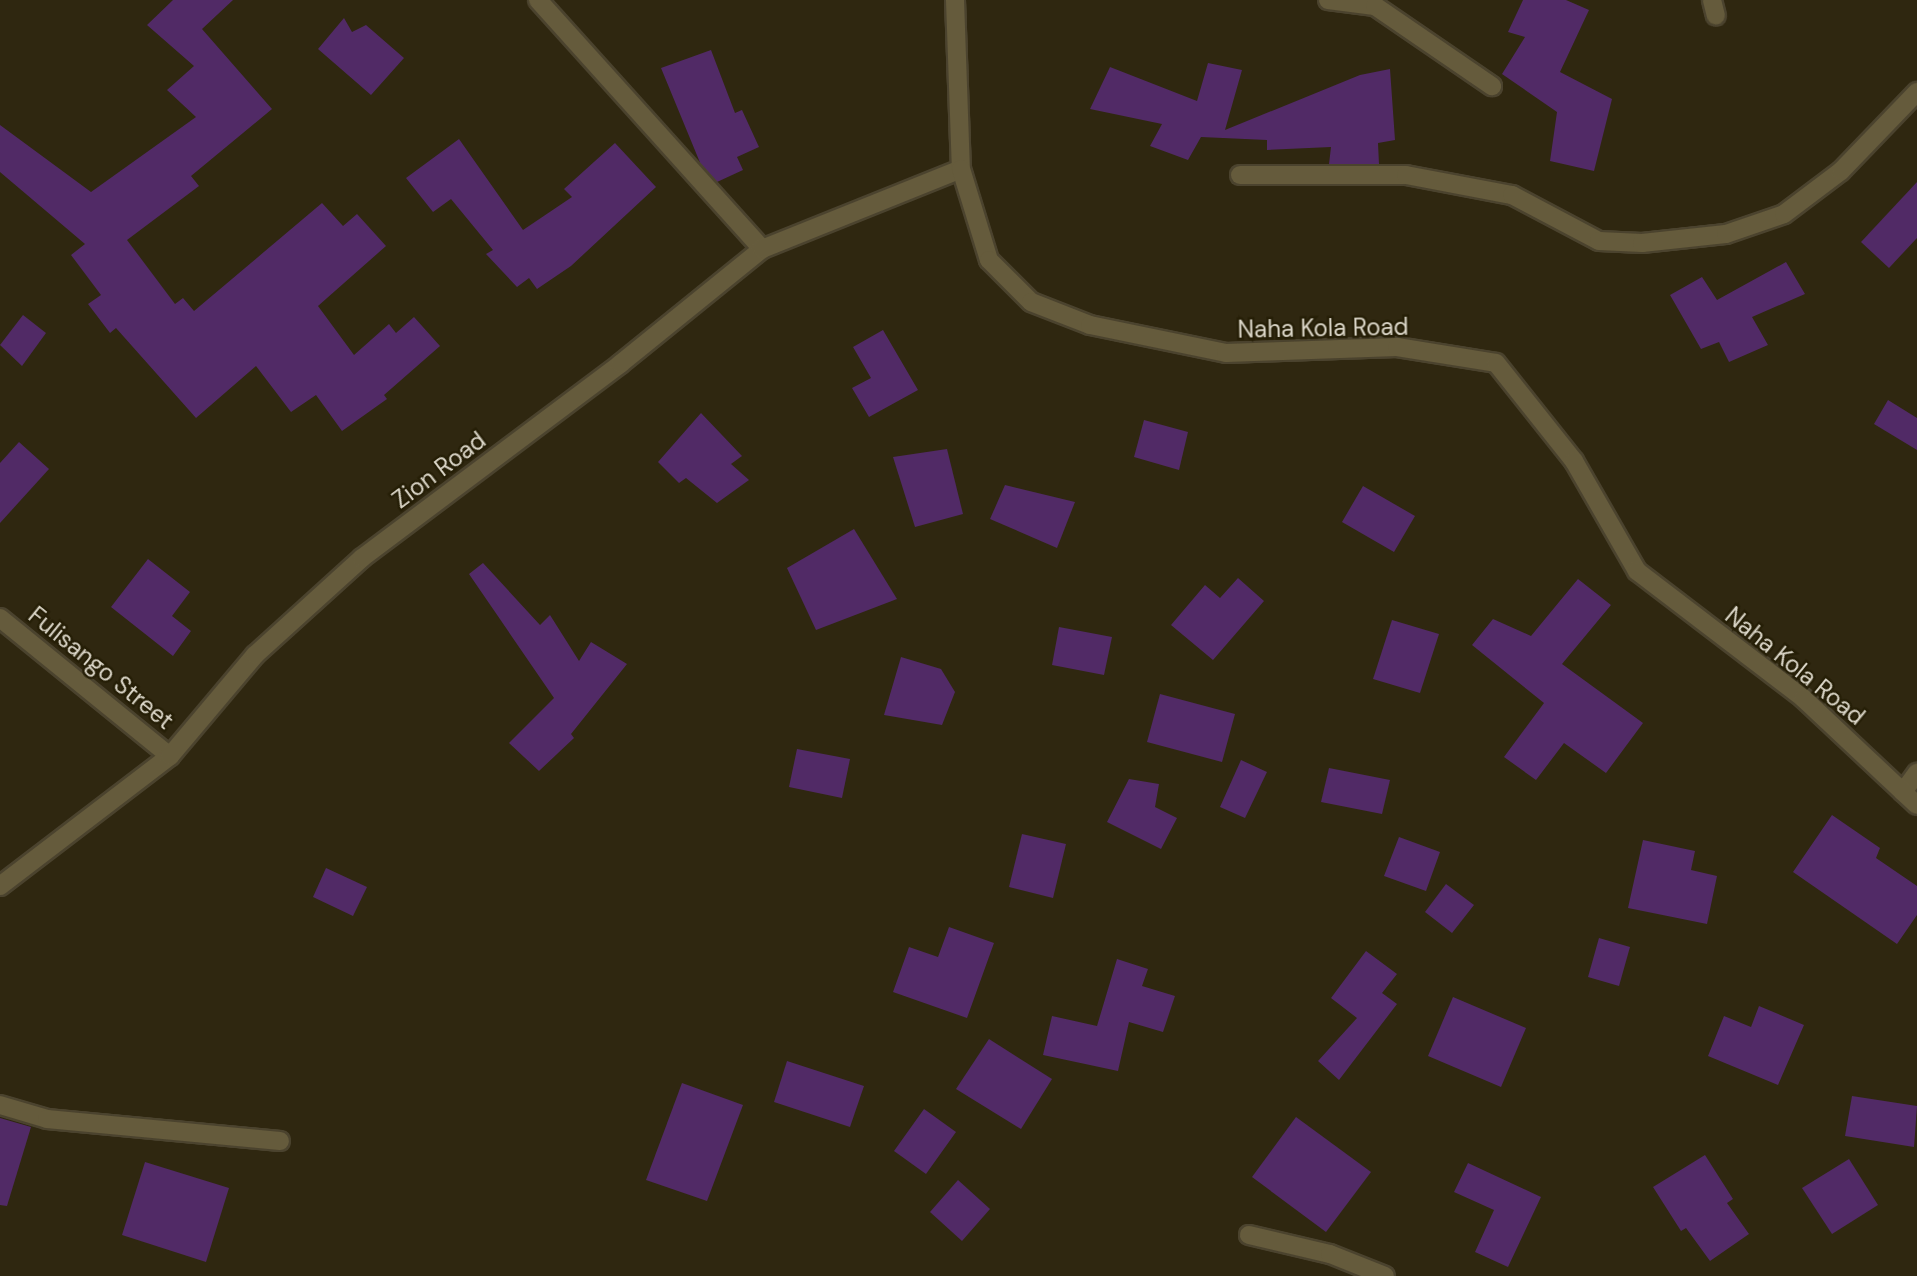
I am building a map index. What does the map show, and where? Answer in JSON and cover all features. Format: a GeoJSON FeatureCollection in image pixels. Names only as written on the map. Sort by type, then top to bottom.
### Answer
{"type":"FeatureCollection","features":[{"type":"Feature","properties":{"kind":"street"},"geometry":{"type":"LineString","coordinates":[[538,0],[762,249]]}},
{"type":"Feature","properties":{"kind":"street","name":"Naha Kola Road"},"geometry":{"type":"LineString","coordinates":[[955,0],[961,169],[989,260],[1031,302],[1090,325],[1226,354],[1397,347],[1496,363],[1574,461],[1637,571],[1803,698],[1917,805]]}},
{"type":"Feature","properties":{"kind":"street"},"geometry":{"type":"LineString","coordinates":[[1328,0],[1375,6],[1492,86]]}},
{"type":"Feature","properties":{"kind":"street"},"geometry":{"type":"LineString","coordinates":[[1240,175],[1406,175],[1512,195],[1599,241],[1642,243],[1726,234],[1784,214],[1840,171],[1917,92]]}},
{"type":"Feature","properties":{"kind":"street","name":"Zion Road"},"geometry":{"type":"LineString","coordinates":[[0,886],[170,756],[255,654],[362,558],[620,364],[762,249],[961,169]]}},
{"type":"Feature","properties":{"kind":"street","name":"Fulisango Street"},"geometry":{"type":"LineString","coordinates":[[0,618],[170,756]]}},
{"type":"Feature","properties":{"kind":"street"},"geometry":{"type":"LineString","coordinates":[[1903,792],[1917,773]]}},
{"type":"Feature","properties":{"kind":"street"},"geometry":{"type":"LineString","coordinates":[[0,1105],[47,1119],[280,1141]]}},
{"type":"Feature","properties":{"kind":"street"},"geometry":{"type":"LineString","coordinates":[[1248,1235],[1330,1254],[1385,1276]]}},
{"type":"Feature","properties":{"kind":"building"},"geometry":{"type":"Polygon","coordinates":[[[173,0],[233,0],[202,29],[272,109],[191,176],[199,186],[127,240],[175,304],[183,298],[194,311],[322,203],[343,226],[357,214],[386,246],[318,306],[354,355],[389,324],[396,333],[414,317],[440,346],[384,395],[387,399],[342,431],[316,395],[291,412],[256,366],[196,418],[116,328],[110,333],[88,304],[101,295],[71,255],[85,244],[0,172],[0,125],[91,192],[196,117],[167,90],[194,66],[147,25],[173,0]]]}},
{"type":"Feature","properties":{"kind":"building"},"geometry":{"type":"Polygon","coordinates":[[[1523,0],[1566,0],[1589,10],[1560,72],[1612,99],[1594,171],[1550,161],[1557,112],[1502,74],[1525,37],[1508,32],[1523,0]]]}},
{"type":"Feature","properties":{"kind":"building"},"geometry":{"type":"Polygon","coordinates":[[[344,18],[352,32],[366,25],[404,58],[371,95],[318,49],[344,18]]]}},
{"type":"Feature","properties":{"kind":"building"},"geometry":{"type":"Polygon","coordinates":[[[711,50],[735,113],[742,110],[759,147],[737,157],[743,170],[717,182],[701,165],[661,68],[711,50]]]}},
{"type":"Feature","properties":{"kind":"building"},"geometry":{"type":"Polygon","coordinates":[[[1208,63],[1242,70],[1225,130],[1360,75],[1390,69],[1395,140],[1378,143],[1379,164],[1329,164],[1331,147],[1267,150],[1267,140],[1201,137],[1188,160],[1150,146],[1162,124],[1090,109],[1110,67],[1197,101],[1208,63]]]}},
{"type":"Feature","properties":{"kind":"building"},"geometry":{"type":"Polygon","coordinates":[[[459,139],[523,230],[572,197],[564,189],[615,143],[656,187],[571,266],[537,289],[529,278],[517,287],[486,254],[493,250],[451,199],[433,212],[406,178],[459,139]]]}},
{"type":"Feature","properties":{"kind":"building"},"geometry":{"type":"Polygon","coordinates":[[[1917,182],[1917,238],[1889,268],[1861,242],[1917,182]]]}},
{"type":"Feature","properties":{"kind":"building"},"geometry":{"type":"Polygon","coordinates":[[[1786,262],[1805,294],[1752,317],[1768,345],[1729,362],[1719,342],[1701,349],[1670,295],[1702,277],[1717,300],[1786,262]]]}},
{"type":"Feature","properties":{"kind":"building"},"geometry":{"type":"Polygon","coordinates":[[[23,315],[46,333],[22,366],[0,345],[23,315]]]}},
{"type":"Feature","properties":{"kind":"building"},"geometry":{"type":"Polygon","coordinates":[[[883,330],[918,390],[869,417],[852,388],[871,378],[853,347],[883,330]]]}},
{"type":"Feature","properties":{"kind":"building"},"geometry":{"type":"Polygon","coordinates":[[[1888,400],[1917,418],[1917,450],[1874,424],[1888,400]]]}},
{"type":"Feature","properties":{"kind":"building"},"geometry":{"type":"Polygon","coordinates":[[[701,413],[742,456],[731,464],[749,480],[717,503],[686,478],[679,483],[658,462],[701,413]]]}},
{"type":"Feature","properties":{"kind":"building"},"geometry":{"type":"Polygon","coordinates":[[[1144,420],[1188,432],[1179,470],[1134,457],[1144,420]]]}},
{"type":"Feature","properties":{"kind":"building"},"geometry":{"type":"Polygon","coordinates":[[[19,442],[49,469],[0,523],[0,463],[19,442]]]}},
{"type":"Feature","properties":{"kind":"building"},"geometry":{"type":"Polygon","coordinates":[[[947,449],[963,514],[915,527],[893,457],[947,449]]]}},
{"type":"Feature","properties":{"kind":"building"},"geometry":{"type":"Polygon","coordinates":[[[1005,485],[1075,502],[1057,548],[990,519],[1005,485]]]}},
{"type":"Feature","properties":{"kind":"building"},"geometry":{"type":"Polygon","coordinates":[[[1363,486],[1415,516],[1394,552],[1342,522],[1363,486]]]}},
{"type":"Feature","properties":{"kind":"building"},"geometry":{"type":"Polygon","coordinates":[[[854,529],[897,599],[816,630],[787,568],[854,529]]]}},
{"type":"Feature","properties":{"kind":"building"},"geometry":{"type":"Polygon","coordinates":[[[148,559],[190,592],[172,616],[191,631],[173,656],[111,607],[148,559]]]}},
{"type":"Feature","properties":{"kind":"building"},"geometry":{"type":"Polygon","coordinates":[[[483,563],[540,625],[550,615],[579,661],[591,642],[627,664],[571,734],[574,738],[539,771],[509,743],[554,698],[469,574],[483,563]]]}},
{"type":"Feature","properties":{"kind":"building"},"geometry":{"type":"Polygon","coordinates":[[[1238,578],[1264,601],[1213,660],[1171,625],[1205,585],[1220,598],[1238,578]]]}},
{"type":"Feature","properties":{"kind":"building"},"geometry":{"type":"Polygon","coordinates":[[[1578,579],[1611,605],[1562,664],[1643,723],[1606,773],[1564,743],[1536,780],[1504,757],[1544,703],[1472,645],[1493,619],[1531,636],[1578,579]]]}},
{"type":"Feature","properties":{"kind":"building"},"geometry":{"type":"Polygon","coordinates":[[[1392,620],[1439,634],[1420,693],[1373,679],[1392,620]]]}},
{"type":"Feature","properties":{"kind":"building"},"geometry":{"type":"Polygon","coordinates":[[[1059,627],[1112,637],[1104,675],[1052,665],[1059,627]]]}},
{"type":"Feature","properties":{"kind":"building"},"geometry":{"type":"Polygon","coordinates":[[[901,657],[941,669],[955,692],[942,725],[884,715],[901,657]]]}},
{"type":"Feature","properties":{"kind":"building"},"geometry":{"type":"Polygon","coordinates":[[[1160,694],[1235,714],[1222,762],[1147,742],[1160,694]]]}},
{"type":"Feature","properties":{"kind":"building"},"geometry":{"type":"Polygon","coordinates":[[[797,749],[850,759],[842,798],[789,787],[797,749]]]}},
{"type":"Feature","properties":{"kind":"building"},"geometry":{"type":"Polygon","coordinates":[[[1241,760],[1267,772],[1245,818],[1220,807],[1241,760]]]}},
{"type":"Feature","properties":{"kind":"building"},"geometry":{"type":"Polygon","coordinates":[[[1329,768],[1390,780],[1382,814],[1321,802],[1329,768]]]}},
{"type":"Feature","properties":{"kind":"building"},"geometry":{"type":"Polygon","coordinates":[[[1129,779],[1159,784],[1155,807],[1177,818],[1161,849],[1107,822],[1129,779]]]}},
{"type":"Feature","properties":{"kind":"building"},"geometry":{"type":"Polygon","coordinates":[[[1832,815],[1880,848],[1876,858],[1917,886],[1917,915],[1897,944],[1793,872],[1832,815]]]}},
{"type":"Feature","properties":{"kind":"building"},"geometry":{"type":"Polygon","coordinates":[[[1022,834],[1066,844],[1053,898],[1009,887],[1022,834]]]}},
{"type":"Feature","properties":{"kind":"building"},"geometry":{"type":"Polygon","coordinates":[[[1399,837],[1440,852],[1426,891],[1384,876],[1399,837]]]}},
{"type":"Feature","properties":{"kind":"building"},"geometry":{"type":"Polygon","coordinates":[[[1643,840],[1695,851],[1691,870],[1717,876],[1707,924],[1628,908],[1643,840]]]}},
{"type":"Feature","properties":{"kind":"building"},"geometry":{"type":"Polygon","coordinates":[[[326,868],[367,887],[353,916],[313,897],[326,868]]]}},
{"type":"Feature","properties":{"kind":"building"},"geometry":{"type":"Polygon","coordinates":[[[1446,884],[1474,905],[1452,933],[1425,912],[1446,884]]]}},
{"type":"Feature","properties":{"kind":"building"},"geometry":{"type":"Polygon","coordinates":[[[949,927],[994,943],[967,1018],[893,992],[909,947],[938,957],[949,927]]]}},
{"type":"Feature","properties":{"kind":"building"},"geometry":{"type":"Polygon","coordinates":[[[1599,938],[1630,947],[1619,986],[1588,977],[1599,938]]]}},
{"type":"Feature","properties":{"kind":"building"},"geometry":{"type":"Polygon","coordinates":[[[1366,951],[1397,974],[1382,993],[1397,1004],[1339,1080],[1318,1061],[1357,1018],[1331,998],[1366,951]]]}},
{"type":"Feature","properties":{"kind":"building"},"geometry":{"type":"Polygon","coordinates":[[[1117,959],[1148,969],[1142,986],[1175,996],[1163,1032],[1129,1022],[1118,1071],[1043,1055],[1052,1016],[1097,1026],[1117,959]]]}},
{"type":"Feature","properties":{"kind":"building"},"geometry":{"type":"Polygon","coordinates":[[[1453,997],[1526,1028],[1501,1087],[1428,1056],[1453,997]]]}},
{"type":"Feature","properties":{"kind":"building"},"geometry":{"type":"Polygon","coordinates":[[[1759,1006],[1804,1025],[1778,1085],[1708,1056],[1724,1016],[1751,1027],[1759,1006]]]}},
{"type":"Feature","properties":{"kind":"building"},"geometry":{"type":"Polygon","coordinates":[[[989,1039],[1052,1079],[1021,1129],[956,1089],[989,1039]]]}},
{"type":"Feature","properties":{"kind":"building"},"geometry":{"type":"Polygon","coordinates":[[[787,1061],[864,1086],[850,1127],[774,1102],[787,1061]]]}},
{"type":"Feature","properties":{"kind":"building"},"geometry":{"type":"Polygon","coordinates":[[[682,1083],[743,1105],[707,1201],[646,1180],[682,1083]]]}},
{"type":"Feature","properties":{"kind":"building"},"geometry":{"type":"Polygon","coordinates":[[[1852,1096],[1917,1106],[1914,1147],[1845,1136],[1852,1096]]]}},
{"type":"Feature","properties":{"kind":"building"},"geometry":{"type":"Polygon","coordinates":[[[924,1109],[956,1132],[926,1174],[894,1151],[924,1109]]]}},
{"type":"Feature","properties":{"kind":"building"},"geometry":{"type":"Polygon","coordinates":[[[1296,1117],[1371,1172],[1326,1232],[1252,1177],[1296,1117]]]}},
{"type":"Feature","properties":{"kind":"building"},"geometry":{"type":"Polygon","coordinates":[[[0,1118],[31,1127],[7,1206],[0,1205],[0,1118]]]}},
{"type":"Feature","properties":{"kind":"building"},"geometry":{"type":"Polygon","coordinates":[[[1705,1155],[1733,1199],[1727,1203],[1749,1234],[1710,1261],[1686,1228],[1681,1231],[1653,1187],[1705,1155]]]}},
{"type":"Feature","properties":{"kind":"building"},"geometry":{"type":"Polygon","coordinates":[[[1849,1159],[1878,1205],[1832,1234],[1802,1188],[1849,1159]]]}},
{"type":"Feature","properties":{"kind":"building"},"geometry":{"type":"Polygon","coordinates":[[[145,1162],[229,1188],[206,1262],[122,1235],[145,1162]]]}},
{"type":"Feature","properties":{"kind":"building"},"geometry":{"type":"Polygon","coordinates":[[[1468,1163],[1541,1197],[1508,1267],[1475,1252],[1494,1210],[1454,1192],[1468,1163]]]}},
{"type":"Feature","properties":{"kind":"building"},"geometry":{"type":"Polygon","coordinates":[[[958,1180],[990,1209],[962,1241],[930,1212],[958,1180]]]}}]}
